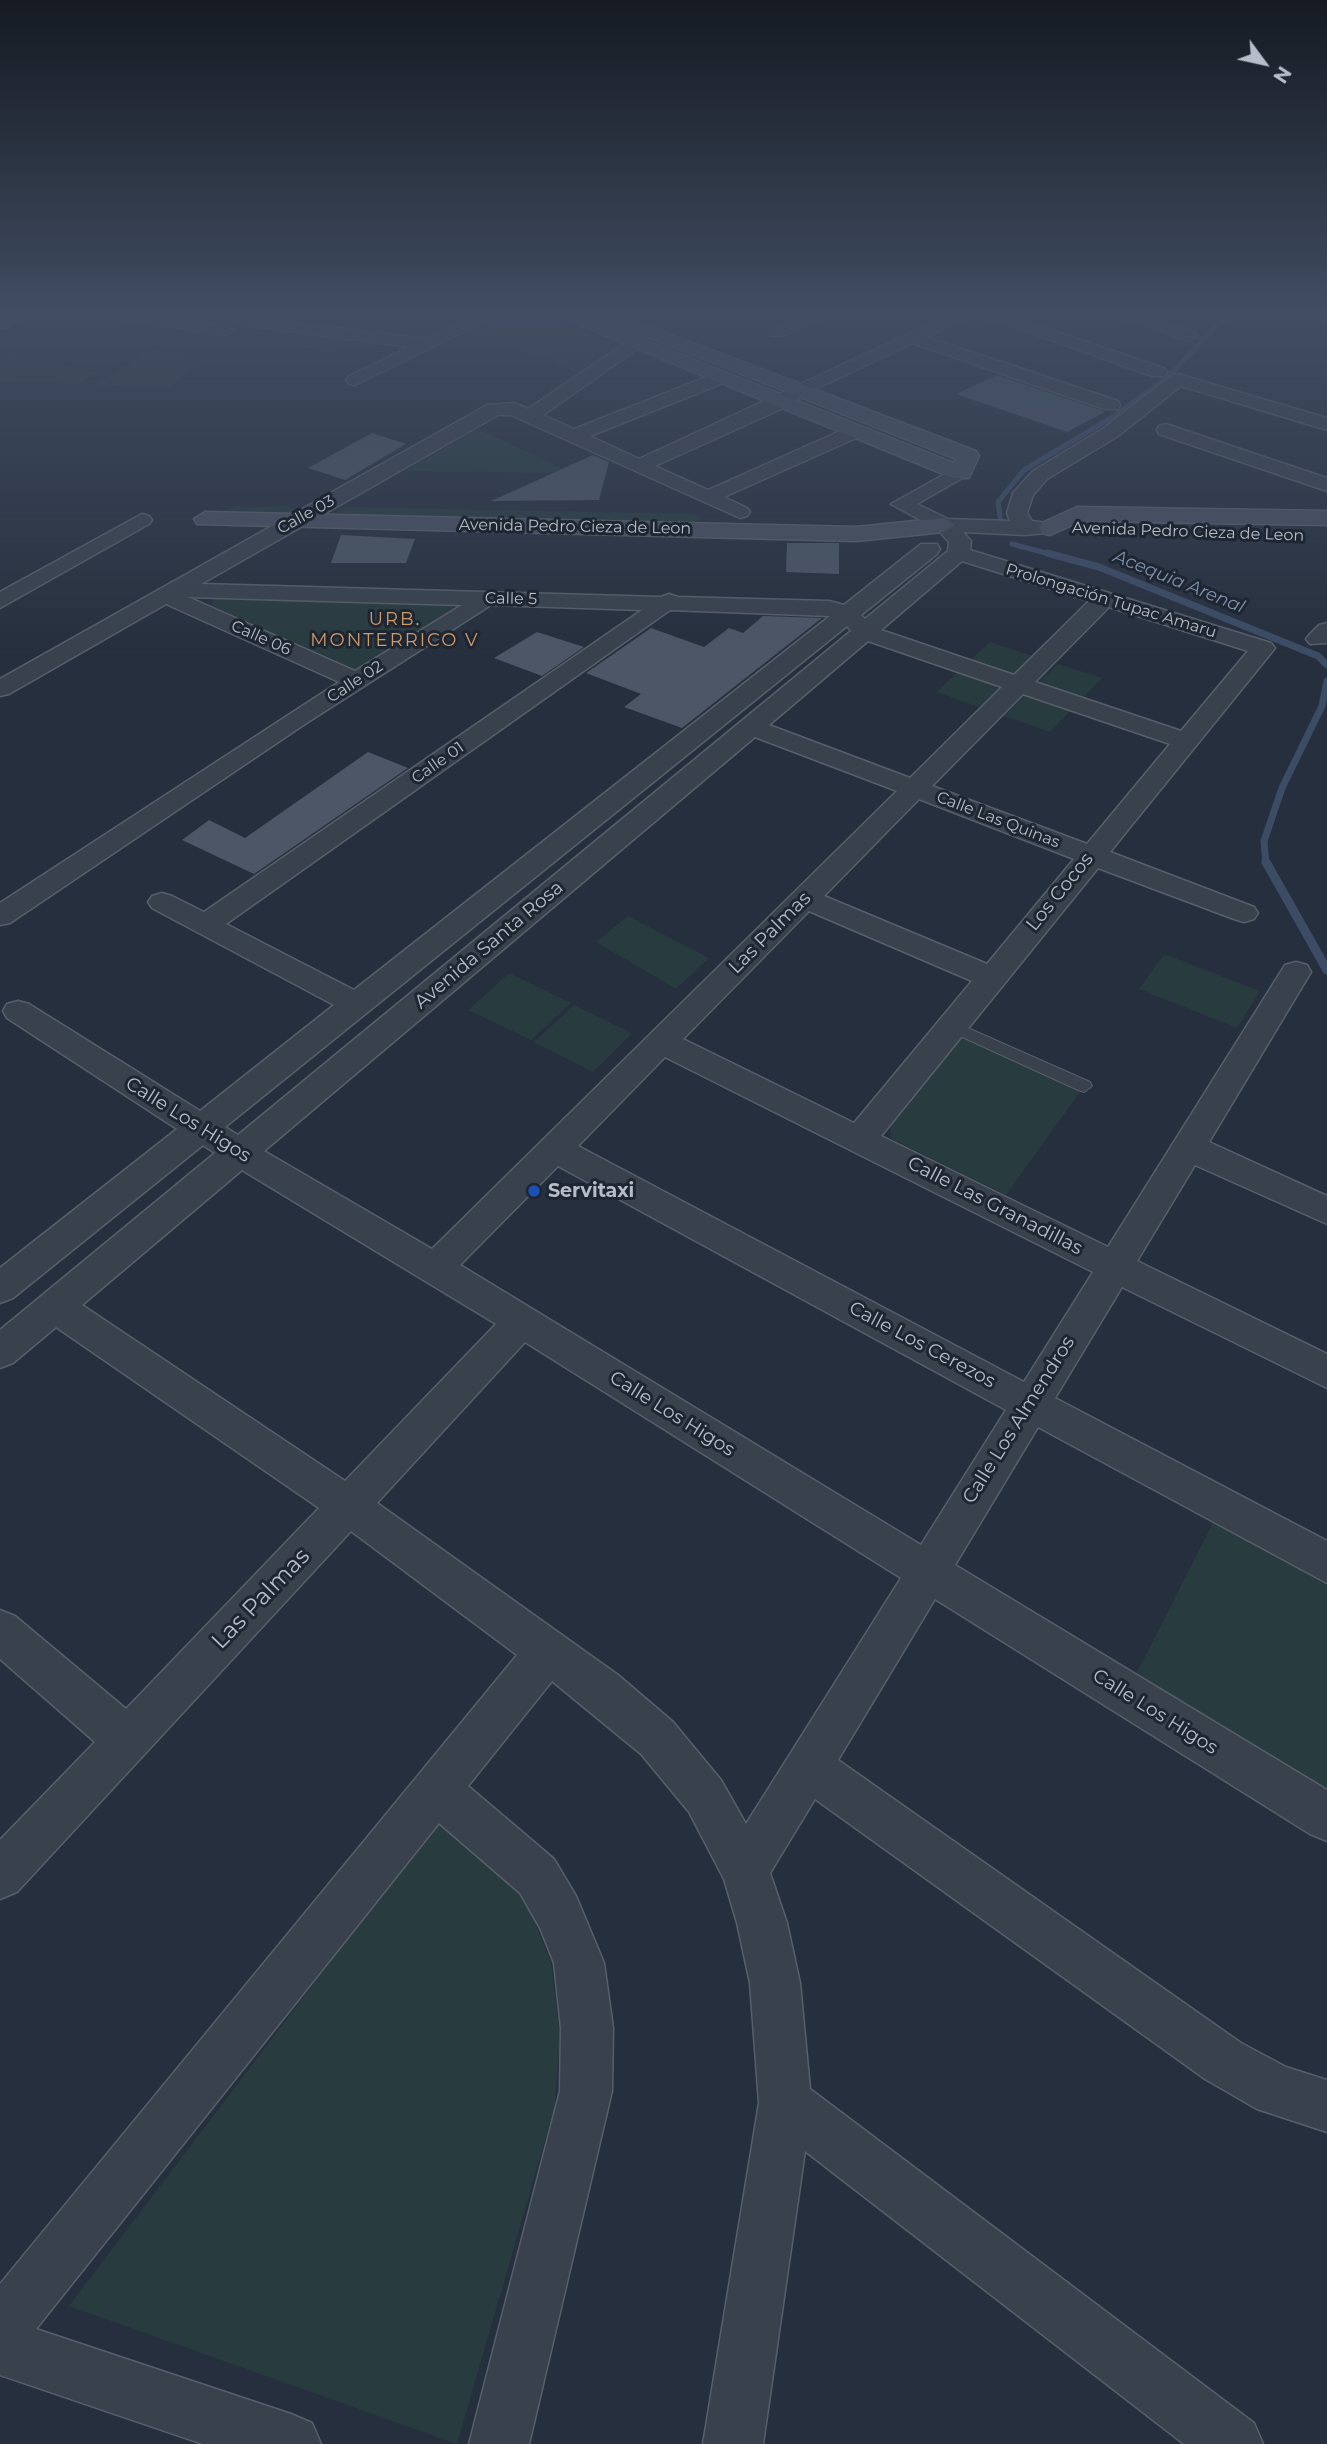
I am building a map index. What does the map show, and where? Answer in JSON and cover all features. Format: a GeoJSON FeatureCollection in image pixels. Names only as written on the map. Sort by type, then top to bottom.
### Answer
{"type":"FeatureCollection","features":[{"type":"Feature","properties":{"kind":"street","name":"Calle 03"},"geometry":{"type":"LineString","coordinates":[[0,689],[456,429]]}},
{"type":"Feature","properties":{"kind":"street"},"geometry":{"type":"LineString","coordinates":[[559,429],[740,512]]}},
{"type":"Feature","properties":{"kind":"street"},"geometry":{"type":"LineString","coordinates":[[574,436],[591,429]]}},
{"type":"Feature","properties":{"kind":"street"},"geometry":{"type":"LineString","coordinates":[[639,466],[719,429]]}},
{"type":"Feature","properties":{"kind":"street"},"geometry":{"type":"LineString","coordinates":[[852,429],[961,473]]}},
{"type":"Feature","properties":{"kind":"street"},"geometry":{"type":"LineString","coordinates":[[888,429],[968,456],[961,473],[901,504],[951,536]]}},
{"type":"Feature","properties":{"kind":"street"},"geometry":{"type":"LineString","coordinates":[[1017,528],[1017,513],[1023,494],[1040,475],[1115,429]]}},
{"type":"Feature","properties":{"kind":"street"},"geometry":{"type":"LineString","coordinates":[[1166,430],[1327,485]]}},
{"type":"Feature","properties":{"kind":"street"},"geometry":{"type":"LineString","coordinates":[[708,497],[856,431]]}},
{"type":"Feature","properties":{"kind":"street","name":"Avenida Pedro Cieza de Leon"},"geometry":{"type":"LineString","coordinates":[[276,501],[859,515],[951,536]]}},
{"type":"Feature","properties":{"kind":"street","name":"Avenida Pedro Cieza de Leon"},"geometry":{"type":"LineString","coordinates":[[1050,528],[1077,514],[1327,518]]}},
{"type":"Feature","properties":{"kind":"street","name":"Avenida Pedro Cieza de Leon"},"geometry":{"type":"LineString","coordinates":[[205,519],[951,536],[988,527],[1327,536]]}},
{"type":"Feature","properties":{"kind":"street"},"geometry":{"type":"LineString","coordinates":[[0,601],[142,520]]}},
{"type":"Feature","properties":{"kind":"street","name":"Prolongación Tupac Amaru"},"geometry":{"type":"LineString","coordinates":[[951,536],[1105,598],[1264,649]]}},
{"type":"Feature","properties":{"kind":"street","name":"Avenida Santa Rosa"},"geometry":{"type":"LineString","coordinates":[[0,1352],[752,727],[857,623],[951,536]]}},
{"type":"Feature","properties":{"kind":"street","name":"Calle 5"},"geometry":{"type":"LineString","coordinates":[[169,593],[669,601],[829,608],[857,623],[1019,685],[1186,741]]}},
{"type":"Feature","properties":{"kind":"street","name":"Calle 06"},"geometry":{"type":"LineString","coordinates":[[169,593],[357,681]]}},
{"type":"Feature","properties":{"kind":"street","name":"Las Palmas"},"geometry":{"type":"LineString","coordinates":[[435,1268],[1105,598]]}},
{"type":"Feature","properties":{"kind":"street","name":"Calle 02"},"geometry":{"type":"LineString","coordinates":[[0,916],[296,719],[486,599]]}},
{"type":"Feature","properties":{"kind":"street","name":"Calle 01"},"geometry":{"type":"LineString","coordinates":[[206,924],[669,601]]}},
{"type":"Feature","properties":{"kind":"street","name":"Avenida Santa Rosa"},"geometry":{"type":"LineString","coordinates":[[0,1288],[357,1004],[857,623]]}},
{"type":"Feature","properties":{"kind":"street","name":"Los Cocos"},"geometry":{"type":"LineString","coordinates":[[860,1138],[1091,855],[1264,649]]}},
{"type":"Feature","properties":{"kind":"street","name":"Calle Las Quinas"},"geometry":{"type":"LineString","coordinates":[[752,727],[1244,913]]}},
{"type":"Feature","properties":{"kind":"street"},"geometry":{"type":"LineString","coordinates":[[805,899],[991,978]]}},
{"type":"Feature","properties":{"kind":"street"},"geometry":{"type":"LineString","coordinates":[[162,902],[357,1004]]}},
{"type":"Feature","properties":{"kind":"street","name":"Calle Los Almendros"},"geometry":{"type":"LineString","coordinates":[[745,1870],[1296,972]]}},
{"type":"Feature","properties":{"kind":"street","name":"Calle Los Higos"},"geometry":{"type":"LineString","coordinates":[[18,1011],[200,1129],[522,1321],[1327,1817]]}},
{"type":"Feature","properties":{"kind":"street","name":"Calle Las Granadillas"},"geometry":{"type":"LineString","coordinates":[[662,1042],[1327,1372]]}},
{"type":"Feature","properties":{"kind":"street"},"geometry":{"type":"LineString","coordinates":[[1188,1146],[1327,1211]]}},
{"type":"Feature","properties":{"kind":"street","name":"Calle Los Cerezos"},"geometry":{"type":"LineString","coordinates":[[554,1149],[1327,1563]]}},
{"type":"Feature","properties":{"kind":"street"},"geometry":{"type":"LineString","coordinates":[[54,1306],[350,1507],[602,1691],[657,1738],[705,1796],[745,1870],[775,1983],[785,2103],[733,2444]]}},
{"type":"Feature","properties":{"kind":"street","name":"Las Palmas"},"geometry":{"type":"LineString","coordinates":[[0,1875],[350,1507],[522,1321]]}},
{"type":"Feature","properties":{"kind":"street"},"geometry":{"type":"LineString","coordinates":[[0,1631],[127,1740]]}},
{"type":"Feature","properties":{"kind":"street"},"geometry":{"type":"LineString","coordinates":[[0,2329],[548,1651]]}},
{"type":"Feature","properties":{"kind":"street"},"geometry":{"type":"LineString","coordinates":[[807,1766],[1223,2061],[1276,2090],[1327,2106]]}},
{"type":"Feature","properties":{"kind":"street"},"geometry":{"type":"LineString","coordinates":[[435,1788],[537,1877],[559,1913],[579,1963],[587,2028],[586,2091],[499,2444]]}},
{"type":"Feature","properties":{"kind":"street"},"geometry":{"type":"LineString","coordinates":[[785,2103],[1233,2444]]}},
{"type":"Feature","properties":{"kind":"street"},"geometry":{"type":"LineString","coordinates":[[0,2346],[291,2444]]}},
{"type":"Feature","properties":{"kind":"lane"},"geometry":{"type":"LineString","coordinates":[[952,1026],[1084,1086]]}},
{"type":"Feature","properties":{"kind":"shaded area"},"geometry":{"type":"Polygon","coordinates":[[[478,429],[571,473],[405,471],[478,429]]]}},
{"type":"Feature","properties":{"kind":"shaded area"},"geometry":{"type":"Polygon","coordinates":[[[290,506],[295,510],[285,514],[221,514],[233,507],[290,506]]]}},
{"type":"Feature","properties":{"kind":"shaded area"},"geometry":{"type":"Polygon","coordinates":[[[345,507],[693,514],[702,518],[692,523],[337,512],[345,507]]]}},
{"type":"Feature","properties":{"kind":"shaded area"},"geometry":{"type":"Polygon","coordinates":[[[216,597],[448,603],[454,609],[354,671],[210,605],[216,597]]]}},
{"type":"Feature","properties":{"kind":"shaded area"},"geometry":{"type":"Polygon","coordinates":[[[990,642],[1033,656],[1011,678],[967,663],[990,642]]]}},
{"type":"Feature","properties":{"kind":"shaded area"},"geometry":{"type":"Polygon","coordinates":[[[1058,664],[1102,678],[1080,701],[1035,686],[1058,664]]]}},
{"type":"Feature","properties":{"kind":"shaded area"},"geometry":{"type":"Polygon","coordinates":[[[961,669],[1004,683],[979,707],[936,692],[961,669]]]}},
{"type":"Feature","properties":{"kind":"shaded area"},"geometry":{"type":"Polygon","coordinates":[[[1028,692],[1074,707],[1050,732],[1004,716],[1028,692]]]}},
{"type":"Feature","properties":{"kind":"shaded area"},"geometry":{"type":"Polygon","coordinates":[[[628,916],[709,958],[676,989],[596,942],[628,916]]]}},
{"type":"Feature","properties":{"kind":"shaded area"},"geometry":{"type":"Polygon","coordinates":[[[1164,954],[1260,991],[1237,1028],[1139,989],[1164,954]]]}},
{"type":"Feature","properties":{"kind":"shaded area"},"geometry":{"type":"Polygon","coordinates":[[[509,973],[571,1003],[531,1040],[468,1010],[509,973]]]}},
{"type":"Feature","properties":{"kind":"shaded area"},"geometry":{"type":"Polygon","coordinates":[[[574,1005],[632,1033],[593,1072],[534,1042],[574,1005]]]}},
{"type":"Feature","properties":{"kind":"shaded area"},"geometry":{"type":"Polygon","coordinates":[[[962,1037],[1080,1092],[1006,1195],[892,1139],[889,1123],[962,1037]]]}},
{"type":"Feature","properties":{"kind":"shaded area"},"geometry":{"type":"Polygon","coordinates":[[[1217,1515],[1327,1575],[1327,1795],[1135,1676],[1217,1515]]]}},
{"type":"Feature","properties":{"kind":"shaded area"},"geometry":{"type":"Polygon","coordinates":[[[440,1817],[526,1900],[551,1963],[560,2034],[555,2106],[457,2444],[69,2306],[440,1817]]]}},
{"type":"Feature","properties":{"kind":"building"},"geometry":{"type":"Polygon","coordinates":[[[372,433],[406,444],[345,480],[308,468],[372,433]]]}},
{"type":"Feature","properties":{"kind":"building"},"geometry":{"type":"Polygon","coordinates":[[[593,455],[609,462],[599,500],[491,501],[593,455]]]}},
{"type":"Feature","properties":{"kind":"building"},"geometry":{"type":"Polygon","coordinates":[[[341,535],[415,539],[406,563],[331,563],[341,535]]]}},
{"type":"Feature","properties":{"kind":"building"},"geometry":{"type":"Polygon","coordinates":[[[787,543],[839,543],[839,574],[786,572],[787,543]]]}},
{"type":"Feature","properties":{"kind":"building"},"geometry":{"type":"Polygon","coordinates":[[[763,616],[822,618],[682,728],[624,707],[641,694],[586,673],[651,628],[704,647],[729,628],[743,633],[763,616]]]}},
{"type":"Feature","properties":{"kind":"building"},"geometry":{"type":"Polygon","coordinates":[[[537,632],[584,647],[542,676],[494,658],[537,632]]]}},
{"type":"Feature","properties":{"kind":"building"},"geometry":{"type":"Polygon","coordinates":[[[368,752],[408,768],[254,874],[182,840],[209,820],[245,838],[368,752]]]}},
{"type":"Feature","properties":{"kind":"waterway","name":"Acequia Arenal"},"geometry":{"type":"LineString","coordinates":[[1001,525],[998,502],[1024,470],[1093,429]]}},
{"type":"Feature","properties":{"kind":"waterway","name":"Acequia Arenal"},"geometry":{"type":"LineString","coordinates":[[1012,544],[1053,555]]}},
{"type":"Feature","properties":{"kind":"waterway","name":"Acequia Arenal"},"geometry":{"type":"LineString","coordinates":[[1047,553],[1099,567],[1318,656],[1327,665]]}},
{"type":"Feature","properties":{"kind":"waterway","name":"Acequia Arenal"},"geometry":{"type":"LineString","coordinates":[[1266,864],[1264,841],[1282,788],[1322,706],[1327,681]]}},
{"type":"Feature","properties":{"kind":"waterway","name":"Acequia Arenal"},"geometry":{"type":"LineString","coordinates":[[1266,862],[1327,970]]}},
{"type":"Feature","properties":{"kind":"place","name":"Servitaxi"},"geometry":{"type":"Point","coordinates":[534,1191]}},
{"type":"Feature","properties":{"kind":"district","name":"URB. MONTERRICO V"},"geometry":{"type":"Point","coordinates":[395,630]}}]}
